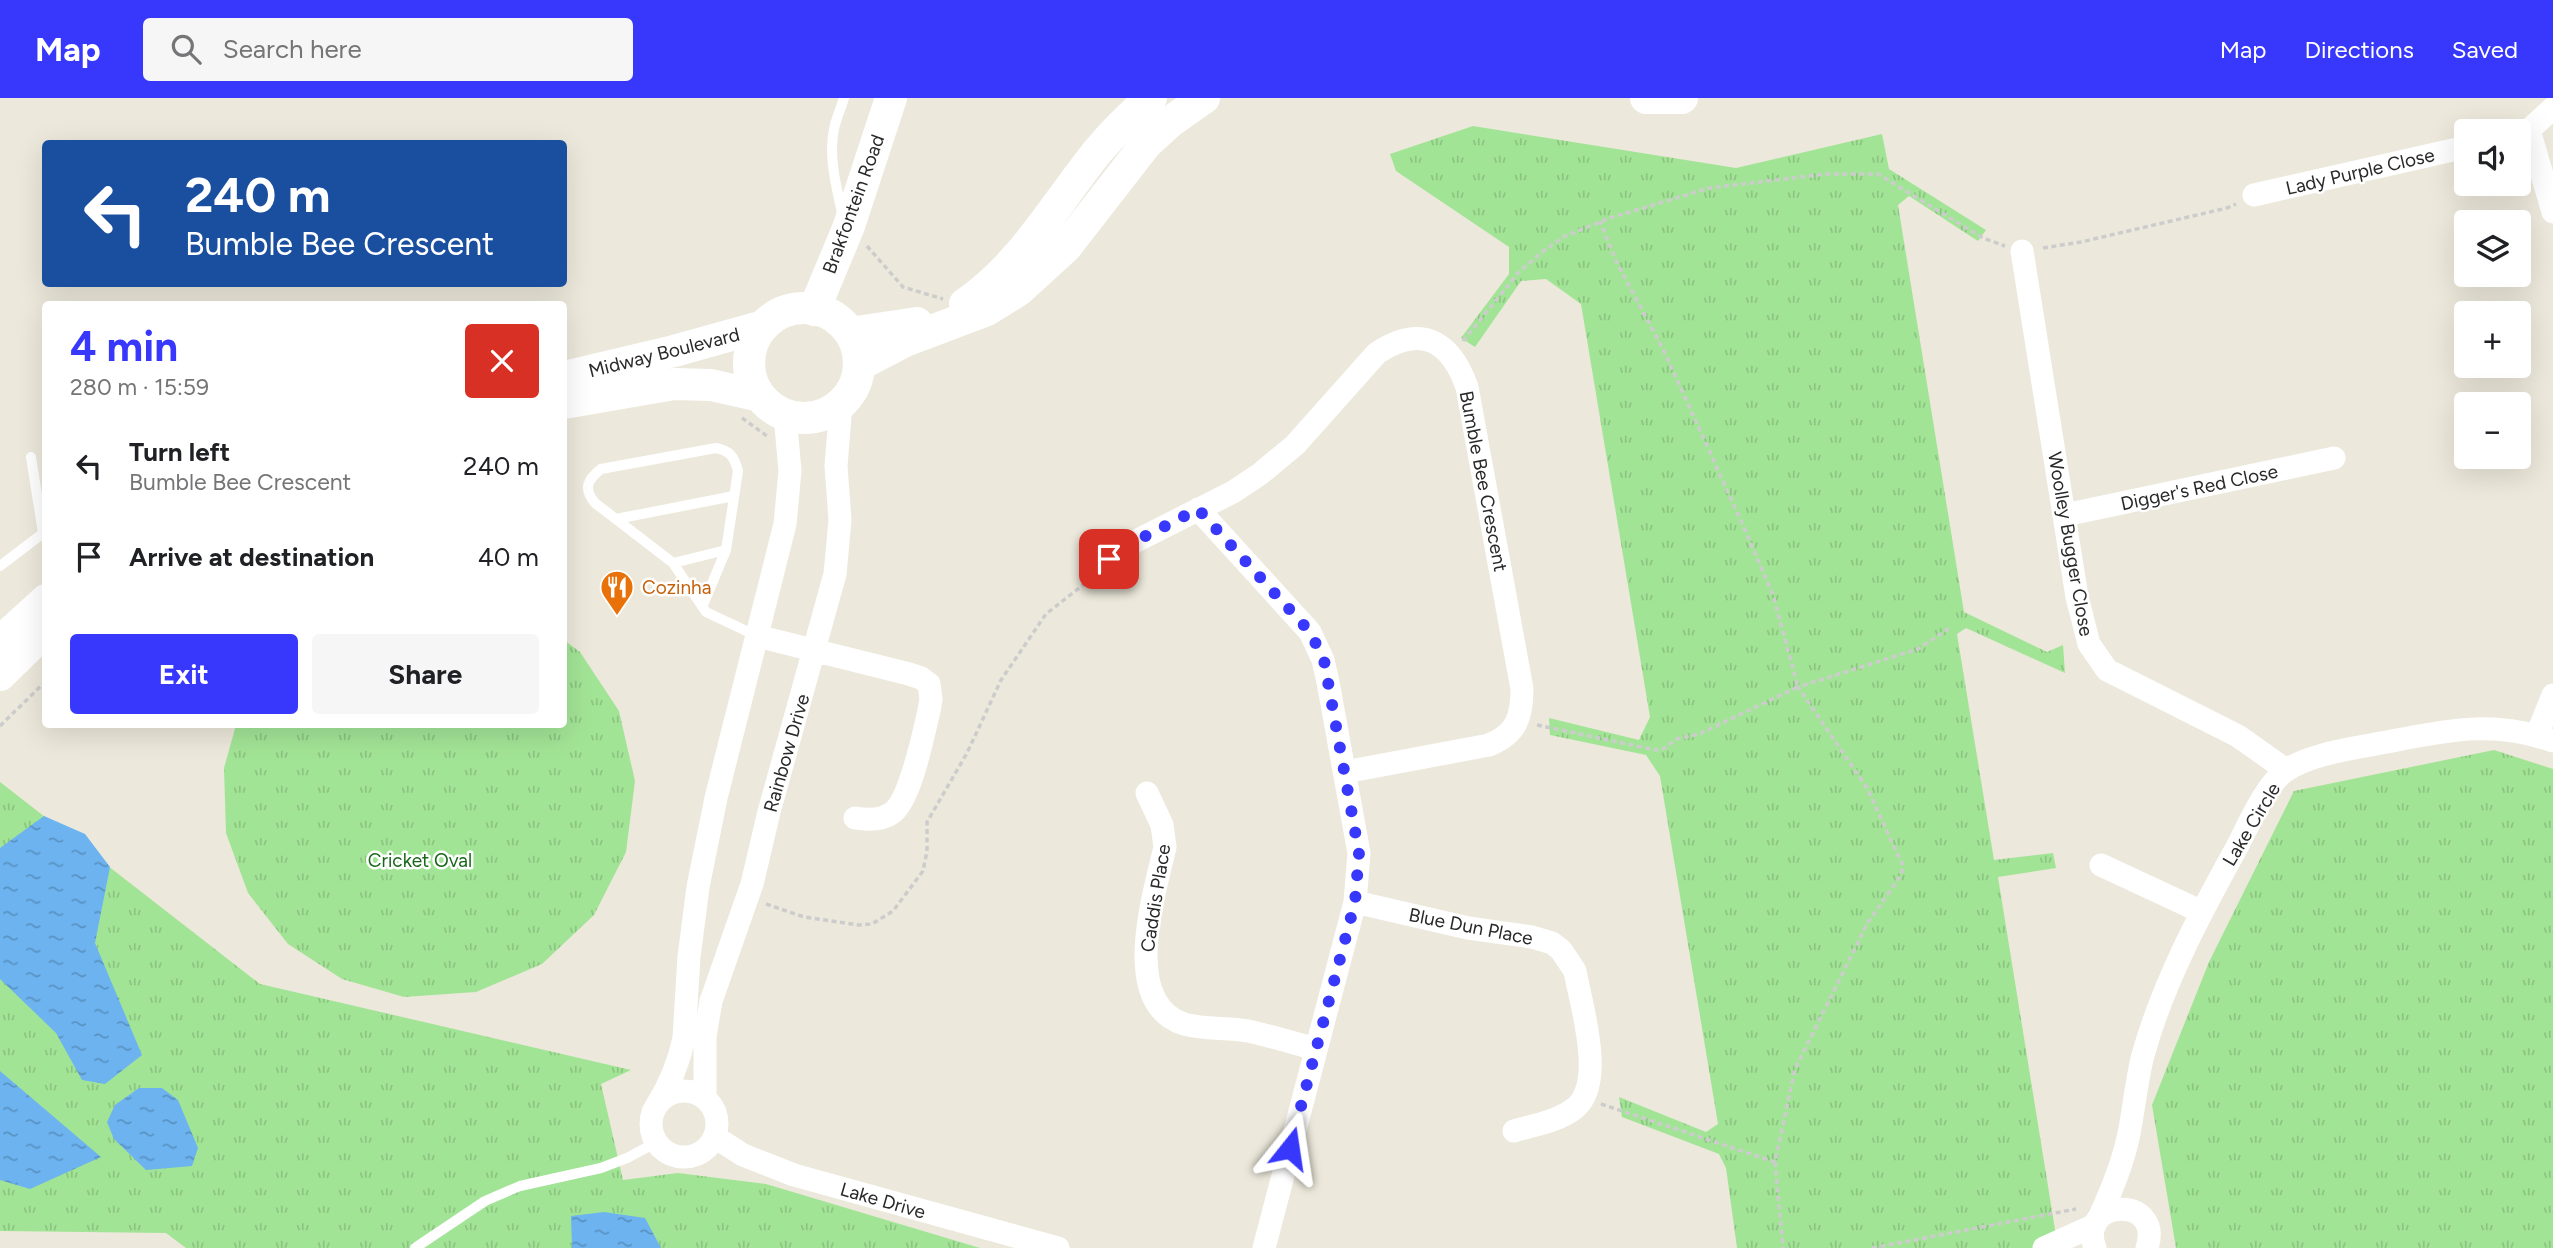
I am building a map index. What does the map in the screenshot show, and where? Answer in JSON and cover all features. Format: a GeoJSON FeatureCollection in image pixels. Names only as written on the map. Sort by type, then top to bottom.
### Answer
{"type":"FeatureCollection","features":[{"type":"Feature","properties":{"kind":"street","name":"Brakfontein Road"},"geometry":{"type":"LineString","coordinates":[[814,310],[849,227],[891,98]]}},
{"type":"Feature","properties":{"kind":"street"},"geometry":{"type":"LineString","coordinates":[[850,333],[931,319],[966,304],[984,291],[1026,249],[1098,150],[1151,98]]}},
{"type":"Feature","properties":{"kind":"street"},"geometry":{"type":"LineString","coordinates":[[859,365],[905,341],[987,310],[1019,290],[1066,247],[1146,144],[1170,122],[1204,98]]}},
{"type":"Feature","properties":{"kind":"street"},"geometry":{"type":"LineString","coordinates":[[1646,98],[1682,98]]}},
{"type":"Feature","properties":{"kind":"street"},"geometry":{"type":"LineString","coordinates":[[2531,125],[2553,108]]}},
{"type":"Feature","properties":{"kind":"street","name":"Lady Purple Close"},"geometry":{"type":"LineString","coordinates":[[2254,195],[2454,149]]}},
{"type":"Feature","properties":{"kind":"street"},"geometry":{"type":"LineString","coordinates":[[2531,151],[2553,212]]}},
{"type":"Feature","properties":{"kind":"street","name":"Woolley Bugger Close"},"geometry":{"type":"LineString","coordinates":[[2022,251],[2082,623],[2089,644],[2107,670],[2238,736],[2286,771]]}},
{"type":"Feature","properties":{"kind":"street"},"geometry":{"type":"LineString","coordinates":[[814,310],[831,316],[850,333],[857,349],[859,365],[852,390],[841,404]]}},
{"type":"Feature","properties":{"kind":"street","name":"Midway Boulevard"},"geometry":{"type":"LineString","coordinates":[[567,376],[764,326],[787,312],[814,310]]}},
{"type":"Feature","properties":{"kind":"street","name":"Midway Boulevard"},"geometry":{"type":"LineString","coordinates":[[762,409],[749,361],[754,342],[764,326]]}},
{"type":"Feature","properties":{"kind":"street"},"geometry":{"type":"LineString","coordinates":[[1109,559],[1138,540],[1248,482],[1280,458],[1295,445],[1377,354],[1390,345],[1403,340],[1434,341],[1451,355]]}},
{"type":"Feature","properties":{"kind":"street","name":"Bumble Bee Crescent"},"geometry":{"type":"LineString","coordinates":[[1451,355],[1462,372],[1467,387],[1522,689],[1518,720]]}},
{"type":"Feature","properties":{"kind":"street","name":"Midway Boulevard"},"geometry":{"type":"LineString","coordinates":[[567,402],[674,384],[712,385],[762,409],[805,418],[824,414],[841,404]]}},
{"type":"Feature","properties":{"kind":"street","name":"Rainbow Drive"},"geometry":{"type":"LineString","coordinates":[[705,1098],[707,1019],[716,984],[731,950],[748,897],[815,651],[839,550],[840,520],[835,466],[841,404]]}},
{"type":"Feature","properties":{"kind":"street"},"geometry":{"type":"LineString","coordinates":[[657,1105],[665,1097],[686,1091],[705,1098],[717,1116],[715,1137],[700,1153],[679,1156],[668,1153],[657,1142],[651,1126],[652,1115],[657,1105],[667,1088],[682,1046],[692,923],[698,887],[716,798],[789,500],[788,447],[762,409]]}},
{"type":"Feature","properties":{"kind":"street","name":"Digger's Red Close"},"geometry":{"type":"LineString","coordinates":[[2064,515],[2334,458]]}},
{"type":"Feature","properties":{"kind":"street"},"geometry":{"type":"LineString","coordinates":[[1198,509],[1314,639],[1324,660],[1359,853],[1355,902],[1264,1248]]}},
{"type":"Feature","properties":{"kind":"street"},"geometry":{"type":"LineString","coordinates":[[0,642],[42,604]]}},
{"type":"Feature","properties":{"kind":"street"},"geometry":{"type":"LineString","coordinates":[[0,675],[42,634]]}},
{"type":"Feature","properties":{"kind":"street"},"geometry":{"type":"LineString","coordinates":[[757,636],[921,678],[929,684],[929,711],[906,795],[892,813],[867,820],[855,818]]}},
{"type":"Feature","properties":{"kind":"street"},"geometry":{"type":"LineString","coordinates":[[2545,738],[2553,695]]}},
{"type":"Feature","properties":{"kind":"street"},"geometry":{"type":"LineString","coordinates":[[1345,772],[1489,745],[1502,740],[1518,720]]}},
{"type":"Feature","properties":{"kind":"street","name":"Lake Circle"},"geometry":{"type":"LineString","coordinates":[[2099,1224],[2118,1177],[2129,1137],[2144,1054],[2157,1014],[2202,912],[2277,779],[2286,771],[2319,757],[2451,729],[2487,727],[2545,738]]}},
{"type":"Feature","properties":{"kind":"street","name":"Caddis Place"},"geometry":{"type":"LineString","coordinates":[[1147,793],[1165,834],[1165,847],[1144,947],[1150,983],[1162,1009],[1183,1024],[1248,1031],[1316,1049]]}},
{"type":"Feature","properties":{"kind":"street"},"geometry":{"type":"LineString","coordinates":[[2101,865],[2202,912]]}},
{"type":"Feature","properties":{"kind":"street","name":"Blue Dun Place"},"geometry":{"type":"LineString","coordinates":[[1355,902],[1468,928],[1532,937],[1552,943],[1561,950],[1575,971],[1590,1057],[1590,1083],[1584,1098]]}},
{"type":"Feature","properties":{"kind":"street"},"geometry":{"type":"LineString","coordinates":[[1514,1131],[1562,1116],[1584,1098]]}},
{"type":"Feature","properties":{"kind":"street","name":"Lake Drive"},"geometry":{"type":"LineString","coordinates":[[715,1137],[743,1155],[794,1175],[1058,1248]]}},
{"type":"Feature","properties":{"kind":"street","name":"Lake Circle"},"geometry":{"type":"LineString","coordinates":[[2129,1137],[2129,1169],[2136,1212],[2142,1217],[2149,1231],[2147,1248]]}},
{"type":"Feature","properties":{"kind":"street"},"geometry":{"type":"LineString","coordinates":[[2045,1248],[2099,1224],[2113,1209],[2136,1212]]}},
{"type":"Feature","properties":{"kind":"lane"},"geometry":{"type":"LineString","coordinates":[[844,98],[834,129],[832,152],[834,172],[849,227]]}},
{"type":"Feature","properties":{"kind":"lane"},"geometry":{"type":"LineString","coordinates":[[703,605],[726,550],[738,471],[735,459],[728,450],[716,448],[601,469],[591,477],[587,485],[588,495],[673,563],[706,612],[757,636]]}},
{"type":"Feature","properties":{"kind":"lane"},"geometry":{"type":"LineString","coordinates":[[31,457],[42,520]]}},
{"type":"Feature","properties":{"kind":"lane"},"geometry":{"type":"LineString","coordinates":[[616,519],[734,496]]}},
{"type":"Feature","properties":{"kind":"lane"},"geometry":{"type":"LineString","coordinates":[[0,566],[42,534]]}},
{"type":"Feature","properties":{"kind":"lane"},"geometry":{"type":"LineString","coordinates":[[673,563],[726,550]]}},
{"type":"Feature","properties":{"kind":"lane"},"geometry":{"type":"LineString","coordinates":[[415,1248],[485,1201],[520,1186],[601,1168],[657,1142]]}},
{"type":"Feature","properties":{"kind":"path"},"geometry":{"type":"LineString","coordinates":[[1451,355],[1519,272],[1563,237],[1600,222],[1709,188],[1826,174],[1878,174],[1983,238],[2022,251],[2081,242],[2227,208],[2254,195]]}},
{"type":"Feature","properties":{"kind":"path"},"geometry":{"type":"LineString","coordinates":[[1600,222],[1616,261],[1664,351],[1773,595],[1798,687],[1867,788],[1903,866],[1901,875],[1867,924],[1795,1069],[1775,1161],[1783,1248]]}},
{"type":"Feature","properties":{"kind":"path"},"geometry":{"type":"LineString","coordinates":[[849,227],[903,287],[920,294],[966,304]]}},
{"type":"Feature","properties":{"kind":"path"},"geometry":{"type":"LineString","coordinates":[[762,409],[761,433],[788,447]]}},
{"type":"Feature","properties":{"kind":"path"},"geometry":{"type":"LineString","coordinates":[[748,897],[804,917],[858,925],[872,923],[893,911],[923,871],[928,851],[927,822],[967,753],[1001,680],[1046,614],[1094,578],[1109,559]]}},
{"type":"Feature","properties":{"kind":"path"},"geometry":{"type":"LineString","coordinates":[[1518,720],[1656,750],[1665,748],[1676,739],[1690,738],[1798,687],[1918,649],[1951,627]]}},
{"type":"Feature","properties":{"kind":"path"},"geometry":{"type":"LineString","coordinates":[[0,726],[42,685]]}},
{"type":"Feature","properties":{"kind":"path"},"geometry":{"type":"LineString","coordinates":[[1584,1098],[1775,1161]]}},
{"type":"Feature","properties":{"kind":"path"},"geometry":{"type":"LineString","coordinates":[[1872,1248],[2099,1224]]}},
{"type":"Feature","properties":{"kind":"green space"},"geometry":{"type":"Polygon","coordinates":[[[1473,126],[1736,168],[1882,134],[1889,169],[1986,230],[1978,241],[1909,196],[1898,205],[1964,612],[2047,652],[2063,645],[2065,673],[1966,628],[1957,634],[1994,860],[2053,853],[2056,868],[1998,877],[2058,1248],[1737,1248],[1726,1168],[1719,1154],[1622,1117],[1619,1097],[1706,1132],[1718,1124],[1660,776],[1646,755],[1550,735],[1549,718],[1639,740],[1650,717],[1581,304],[1546,279],[1521,281],[1475,347],[1461,338],[1509,274],[1509,247],[1396,171],[1390,154],[1473,126]]]}},
{"type":"Feature","properties":{"kind":"green space","name":"Cricket Oval"},"geometry":{"type":"Polygon","coordinates":[[[567,642],[580,652],[619,711],[635,781],[626,852],[594,915],[542,964],[476,992],[404,997],[342,979],[288,944],[248,893],[226,833],[224,768],[235,728],[567,728],[567,642]]]}},
{"type":"Feature","properties":{"kind":"green space"},"geometry":{"type":"Polygon","coordinates":[[[2494,750],[2553,769],[2553,1248],[2176,1248],[2152,1105],[2209,962],[2294,791],[2494,750]]]}},
{"type":"Feature","properties":{"kind":"green space"},"geometry":{"type":"Polygon","coordinates":[[[0,782],[260,984],[631,1070],[601,1084],[623,1180],[678,1173],[766,1184],[980,1248],[186,1248],[166,1233],[0,1231],[0,782]]]}},
{"type":"Feature","properties":{"kind":"water"},"geometry":{"type":"Polygon","coordinates":[[[44,816],[85,834],[110,867],[95,943],[142,1055],[105,1084],[82,1080],[56,1033],[0,979],[0,848],[44,816]]]}},
{"type":"Feature","properties":{"kind":"water"},"geometry":{"type":"Polygon","coordinates":[[[0,1071],[101,1157],[30,1189],[0,1180],[0,1071]]]}},
{"type":"Feature","properties":{"kind":"water"},"geometry":{"type":"Polygon","coordinates":[[[139,1088],[162,1088],[178,1100],[198,1148],[192,1166],[146,1170],[114,1139],[107,1122],[115,1105],[139,1088]]]}},
{"type":"Feature","properties":{"kind":"water"},"geometry":{"type":"Polygon","coordinates":[[[604,1212],[645,1218],[661,1248],[572,1248],[571,1216],[604,1212]]]}},
{"type":"Feature","properties":{"kind":"place","name":"Cozinha"},"geometry":{"type":"Point","coordinates":[617,617]}},
{"type":"Feature","properties":{"kind":"route"},"geometry":{"type":"LineString","coordinates":[[1109,559],[1138,540],[1198,509],[1310,632],[1324,660],[1359,853],[1359,869],[1355,902],[1290,1148]]}}]}
